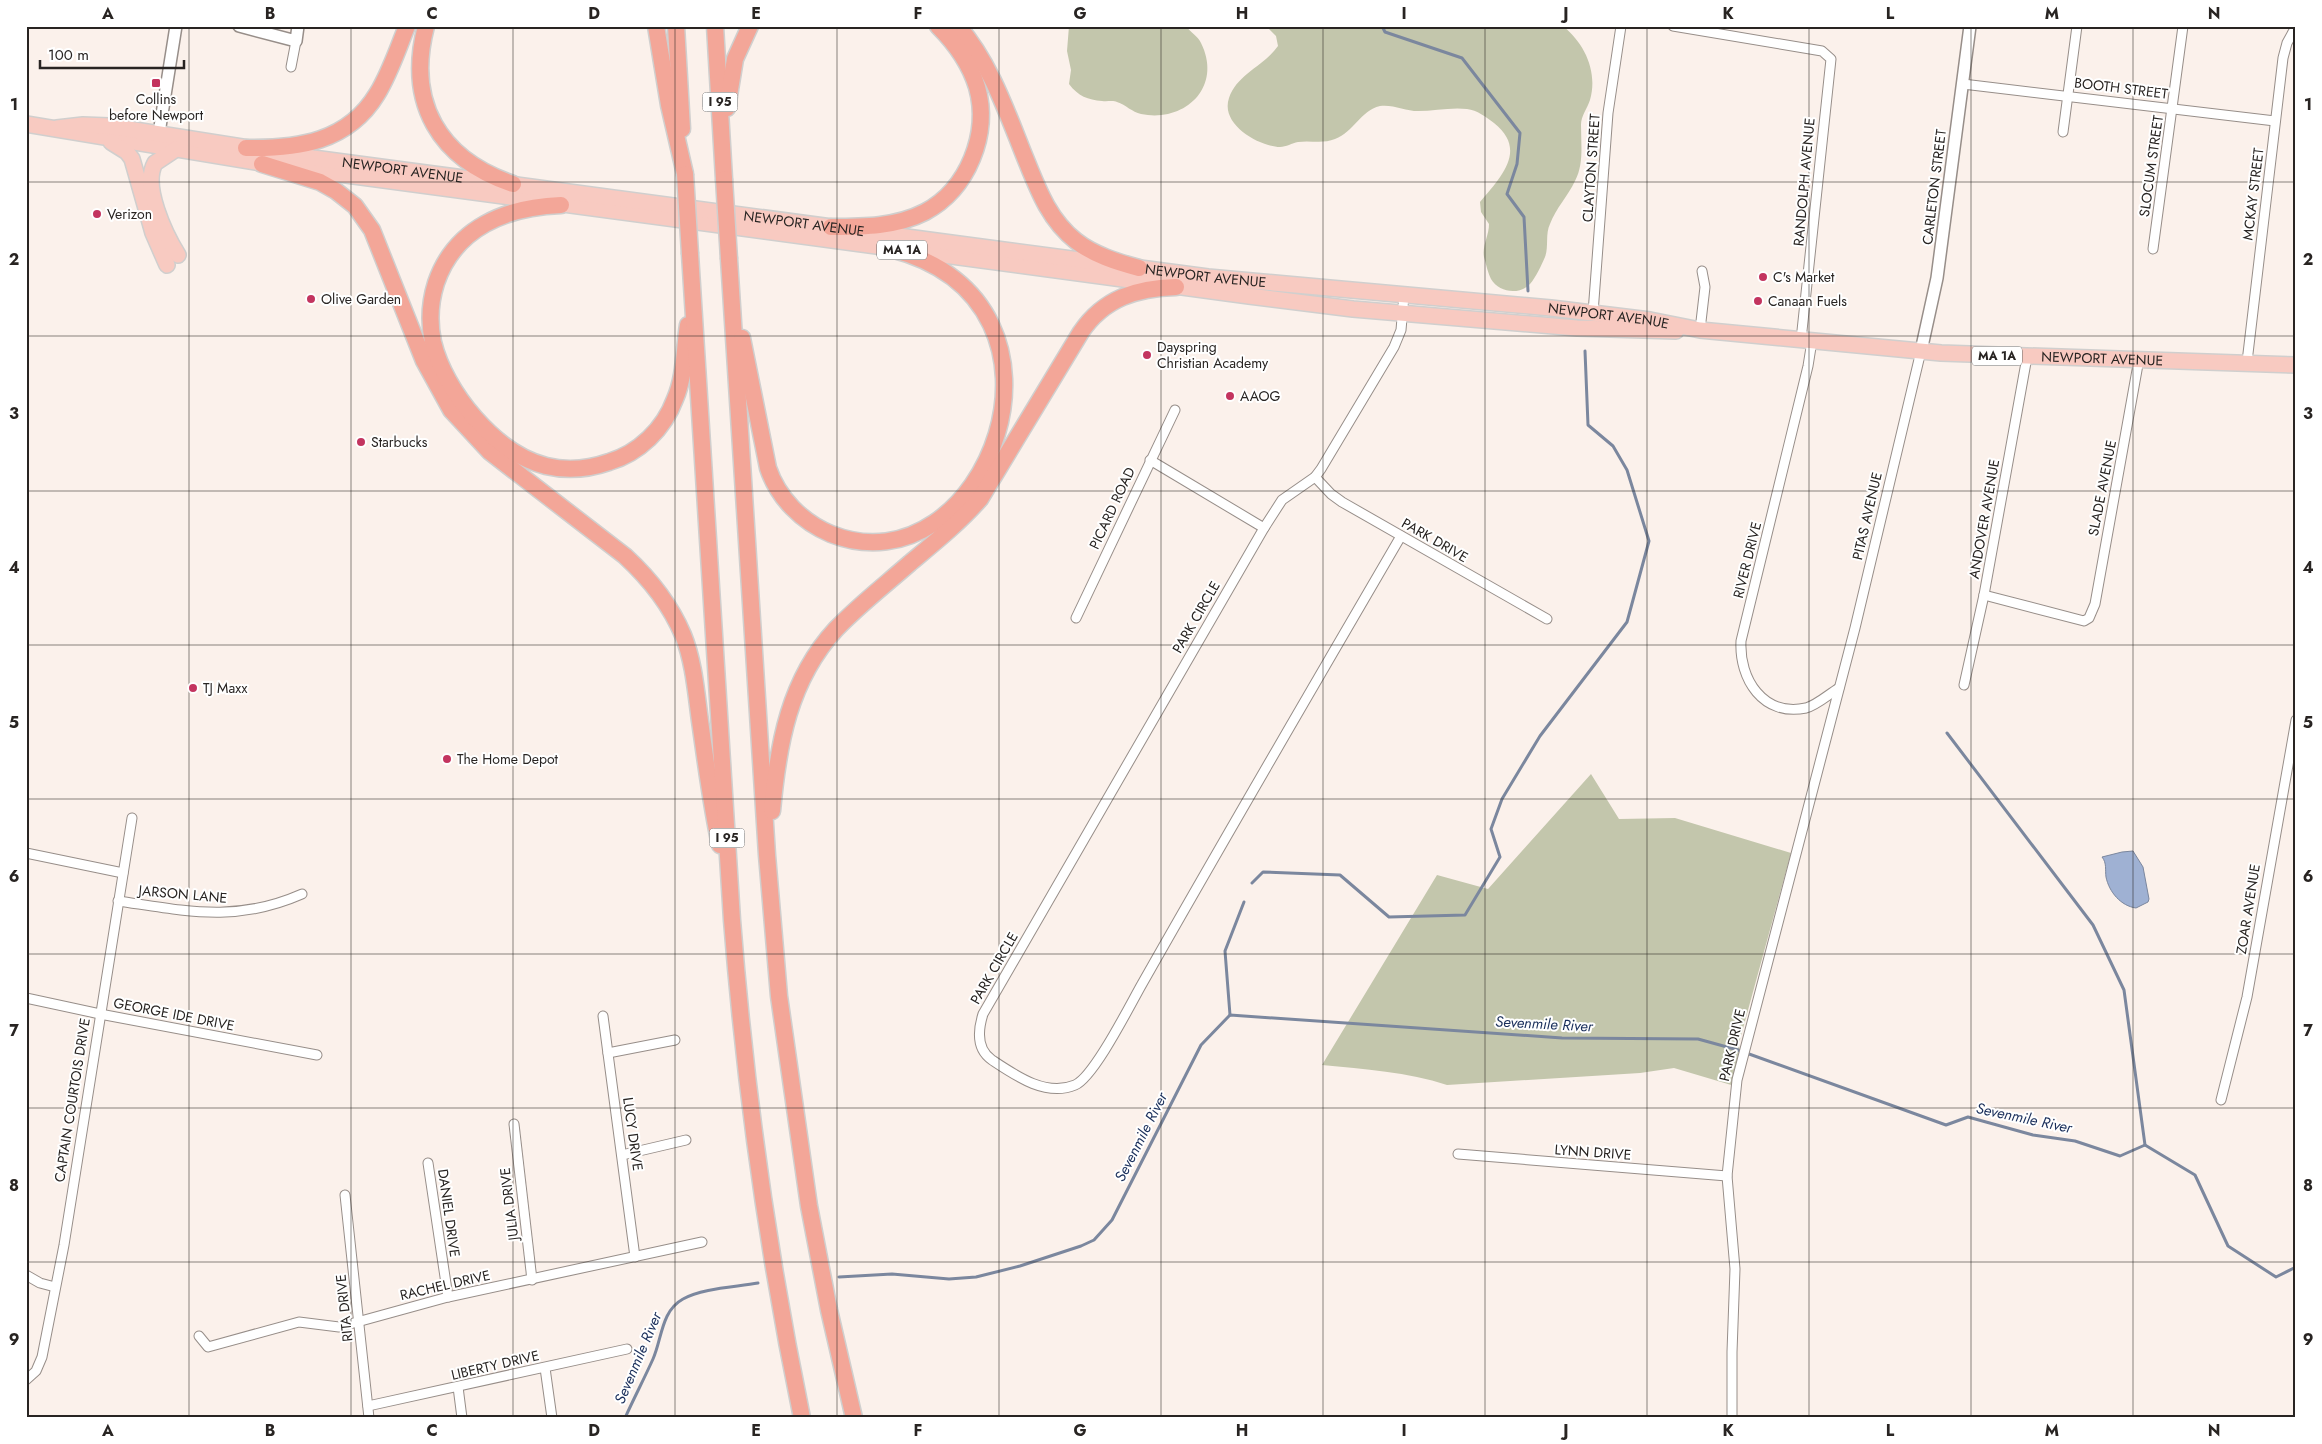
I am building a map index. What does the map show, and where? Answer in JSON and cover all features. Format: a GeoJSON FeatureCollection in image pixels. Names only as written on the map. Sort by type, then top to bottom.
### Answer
{"type":"FeatureCollection","features":[{"type":"Feature","properties":{"kind":"highway"},"geometry":{"type":"LineString","coordinates":[[246,148],[277,148],[308,144],[327,138],[351,124],[366,109],[378,92],[407,26]]}},
{"type":"Feature","properties":{"kind":"highway"},"geometry":{"type":"LineString","coordinates":[[426,26],[421,53],[420,83],[425,105],[433,124],[448,144],[467,162],[492,176],[513,184]]}},
{"type":"Feature","properties":{"kind":"highway"},"geometry":{"type":"LineString","coordinates":[[656,26],[669,106],[685,174]]}},
{"type":"Feature","properties":{"kind":"highway","name":"I 95"},"geometry":{"type":"LineString","coordinates":[[676,26],[731,898],[741,1025],[758,1164],[774,1268],[802,1418]]}},
{"type":"Feature","properties":{"kind":"highway","name":"I 95"},"geometry":{"type":"LineString","coordinates":[[715,26],[768,868],[782,1022],[799,1146],[822,1276],[854,1418]]}},
{"type":"Feature","properties":{"kind":"highway"},"geometry":{"type":"LineString","coordinates":[[722,142],[735,59],[750,26]]}},
{"type":"Feature","properties":{"kind":"highway"},"geometry":{"type":"LineString","coordinates":[[831,227],[886,225],[920,214],[946,197],[969,165],[978,136],[980,119],[978,94],[965,60],[938,26]]}},
{"type":"Feature","properties":{"kind":"highway"},"geometry":{"type":"LineString","coordinates":[[958,26],[977,51],[993,80],[1040,195],[1057,222],[1070,236],[1090,250],[1139,268]]}},
{"type":"Feature","properties":{"kind":"highway"},"geometry":{"type":"LineString","coordinates":[[262,164],[320,182],[336,191],[355,206],[364,217],[375,238],[428,371],[454,415],[490,452],[625,556],[651,583],[669,607],[683,636],[690,659],[713,812],[731,898]]}},
{"type":"Feature","properties":{"kind":"highway"},"geometry":{"type":"LineString","coordinates":[[561,204],[539,206],[512,212],[488,221],[473,230],[450,254],[433,294],[431,326],[433,342],[442,368],[469,410],[488,431],[512,450],[545,465],[576,469],[613,461],[627,455],[646,441],[664,421],[676,397],[682,374],[693,293]]}},
{"type":"Feature","properties":{"kind":"highway"},"geometry":{"type":"LineString","coordinates":[[731,292],[746,356],[766,461],[779,491],[803,518],[833,534],[867,541],[899,538],[922,529],[943,516],[961,499],[977,478],[998,434],[1004,386],[1002,366],[995,336],[985,312],[976,297],[942,268],[918,257],[891,249]]}},
{"type":"Feature","properties":{"kind":"highway"},"geometry":{"type":"LineString","coordinates":[[768,868],[776,774],[784,727],[797,689],[822,646],[856,610],[957,522],[980,499],[1081,332],[1095,314],[1113,301],[1134,292],[1176,287]]}},
{"type":"Feature","properties":{"kind":"main road","name":"NEWPORT AVENUE"},"geometry":{"type":"LineString","coordinates":[[26,124],[262,164],[1345,308],[1613,330],[1700,330],[1921,351],[2027,357],[2247,362],[2296,365]]}},
{"type":"Feature","properties":{"kind":"main road","name":"NEWPORT AVENUE"},"geometry":{"type":"LineString","coordinates":[[57,128],[100,126],[159,133],[246,148],[1139,268],[1252,282],[1593,313],[1650,320],[1700,330]]}},
{"type":"Feature","properties":{"kind":"main road"},"geometry":{"type":"LineString","coordinates":[[108,139],[127,152],[132,159],[153,232],[173,260],[150,178],[155,163],[176,149]]}},
{"type":"Feature","properties":{"kind":"street"},"geometry":{"type":"LineString","coordinates":[[159,133],[176,26]]}},
{"type":"Feature","properties":{"kind":"street"},"geometry":{"type":"LineString","coordinates":[[239,26],[296,41]]}},
{"type":"Feature","properties":{"kind":"street"},"geometry":{"type":"LineString","coordinates":[[292,67],[298,26]]}},
{"type":"Feature","properties":{"kind":"street","name":"CLAYTON STREET"},"geometry":{"type":"LineString","coordinates":[[1593,313],[1608,113],[1621,26]]}},
{"type":"Feature","properties":{"kind":"street","name":"RANDOLPH AVENUE"},"geometry":{"type":"LineString","coordinates":[[1673,26],[1787,44],[1822,51],[1830,56],[1820,146],[1806,340]]}},
{"type":"Feature","properties":{"kind":"street","name":"CARLETON STREET"},"geometry":{"type":"LineString","coordinates":[[1921,351],[1938,278],[1970,26]]}},
{"type":"Feature","properties":{"kind":"street"},"geometry":{"type":"LineString","coordinates":[[2063,132],[2077,26]]}},
{"type":"Feature","properties":{"kind":"street","name":"SLOCUM STREET"},"geometry":{"type":"LineString","coordinates":[[2153,249],[2183,26]]}},
{"type":"Feature","properties":{"kind":"street","name":"MCKAY STREET"},"geometry":{"type":"LineString","coordinates":[[2247,362],[2285,50],[2292,31]]}},
{"type":"Feature","properties":{"kind":"street","name":"BOOTH STREET"},"geometry":{"type":"LineString","coordinates":[[1962,84],[2276,121]]}},
{"type":"Feature","properties":{"kind":"street"},"geometry":{"type":"LineString","coordinates":[[1700,330],[1705,287],[1702,271]]}},
{"type":"Feature","properties":{"kind":"street","name":"PARK CIRCLE"},"geometry":{"type":"LineString","coordinates":[[1401,536],[1087,1076],[1077,1084],[1062,1088],[1046,1088],[1028,1082],[990,1059],[983,1049],[979,1028],[984,1014],[1264,528],[1282,500],[1315,476],[1328,459],[1394,347],[1401,330],[1404,295]]}},
{"type":"Feature","properties":{"kind":"street","name":"RIVER DRIVE"},"geometry":{"type":"LineString","coordinates":[[1806,340],[1808,366],[1741,642],[1740,657],[1750,686],[1766,701],[1786,710],[1808,708],[1839,688]]}},
{"type":"Feature","properties":{"kind":"street","name":"PITAS AVENUE"},"geometry":{"type":"LineString","coordinates":[[1839,688],[1921,351]]}},
{"type":"Feature","properties":{"kind":"street","name":"ANDOVER AVENUE"},"geometry":{"type":"LineString","coordinates":[[1964,685],[1984,595],[2027,357]]}},
{"type":"Feature","properties":{"kind":"street","name":"SLADE AVENUE"},"geometry":{"type":"LineString","coordinates":[[1984,595],[2087,620],[2095,604],[2139,359]]}},
{"type":"Feature","properties":{"kind":"street","name":"PICARD ROAD"},"geometry":{"type":"LineString","coordinates":[[1076,618],[1175,410]]}},
{"type":"Feature","properties":{"kind":"street"},"geometry":{"type":"LineString","coordinates":[[1150,460],[1264,528]]}},
{"type":"Feature","properties":{"kind":"street","name":"PARK DRIVE"},"geometry":{"type":"LineString","coordinates":[[1315,476],[1331,494],[1342,502],[1547,619]]}},
{"type":"Feature","properties":{"kind":"street","name":"PARK DRIVE"},"geometry":{"type":"LineString","coordinates":[[1732,1418],[1732,1352],[1736,1269],[1727,1176],[1737,1080],[1839,688]]}},
{"type":"Feature","properties":{"kind":"street","name":"ZOAR AVENUE"},"geometry":{"type":"LineString","coordinates":[[2221,1100],[2248,988],[2296,720]]}},
{"type":"Feature","properties":{"kind":"street","name":"CAPTAIN COURTOIS DRIVE"},"geometry":{"type":"LineString","coordinates":[[26,1380],[36,1371],[42,1357],[132,818]]}},
{"type":"Feature","properties":{"kind":"street"},"geometry":{"type":"LineString","coordinates":[[26,853],[123,873]]}},
{"type":"Feature","properties":{"kind":"street","name":"JARSON LANE"},"geometry":{"type":"LineString","coordinates":[[118,901],[214,914],[255,910],[279,904],[302,894]]}},
{"type":"Feature","properties":{"kind":"street","name":"GEORGE IDE DRIVE"},"geometry":{"type":"LineString","coordinates":[[26,998],[317,1055]]}},
{"type":"Feature","properties":{"kind":"street","name":"LUCY DRIVE"},"geometry":{"type":"LineString","coordinates":[[603,1016],[635,1257]]}},
{"type":"Feature","properties":{"kind":"street"},"geometry":{"type":"LineString","coordinates":[[608,1054],[675,1040]]}},
{"type":"Feature","properties":{"kind":"street","name":"JULIA DRIVE"},"geometry":{"type":"LineString","coordinates":[[514,1124],[532,1280]]}},
{"type":"Feature","properties":{"kind":"street"},"geometry":{"type":"LineString","coordinates":[[622,1154],[686,1140]]}},
{"type":"Feature","properties":{"kind":"street","name":"LYNN DRIVE"},"geometry":{"type":"LineString","coordinates":[[1458,1154],[1727,1176]]}},
{"type":"Feature","properties":{"kind":"street","name":"DANIEL DRIVE"},"geometry":{"type":"LineString","coordinates":[[428,1163],[448,1297]]}},
{"type":"Feature","properties":{"kind":"street","name":"RITA DRIVE"},"geometry":{"type":"LineString","coordinates":[[345,1195],[360,1320],[369,1418]]}},
{"type":"Feature","properties":{"kind":"street","name":"RACHEL DRIVE"},"geometry":{"type":"LineString","coordinates":[[199,1336],[208,1347],[299,1322],[339,1327],[448,1297],[702,1242]]}},
{"type":"Feature","properties":{"kind":"street"},"geometry":{"type":"LineString","coordinates":[[26,1275],[40,1283],[55,1287]]}},
{"type":"Feature","properties":{"kind":"street","name":"LIBERTY DRIVE"},"geometry":{"type":"LineString","coordinates":[[368,1406],[627,1349]]}},
{"type":"Feature","properties":{"kind":"street"},"geometry":{"type":"LineString","coordinates":[[545,1368],[552,1418]]}},
{"type":"Feature","properties":{"kind":"street"},"geometry":{"type":"LineString","coordinates":[[458,1387],[462,1418]]}},
{"type":"Feature","properties":{"kind":"green space"},"geometry":{"type":"Polygon","coordinates":[[[1069,26],[1186,26],[1200,41],[1207,59],[1207,74],[1203,87],[1196,98],[1185,107],[1172,113],[1157,115],[1138,113],[1115,101],[1084,97],[1069,84],[1071,70],[1067,51],[1069,26]]]}},
{"type":"Feature","properties":{"kind":"green space"},"geometry":{"type":"Polygon","coordinates":[[[1266,26],[1563,26],[1571,33],[1588,59],[1592,79],[1590,100],[1581,122],[1580,168],[1550,224],[1545,257],[1530,284],[1521,290],[1504,290],[1491,279],[1487,268],[1484,253],[1489,224],[1481,212],[1480,202],[1503,173],[1510,153],[1509,143],[1504,133],[1481,114],[1461,109],[1418,111],[1380,106],[1367,112],[1347,132],[1335,139],[1298,142],[1280,147],[1261,143],[1235,125],[1228,108],[1229,98],[1233,90],[1244,76],[1266,59],[1278,46],[1276,36],[1266,26]]]}},
{"type":"Feature","properties":{"kind":"green space"},"geometry":{"type":"Polygon","coordinates":[[[1591,774],[1619,819],[1675,818],[1791,853],[1739,1043],[1741,1075],[1738,1087],[1674,1068],[1640,1073],[1447,1085],[1401,1074],[1322,1065],[1437,875],[1488,889],[1591,774]]]}},
{"type":"Feature","properties":{"kind":"water"},"geometry":{"type":"Polygon","coordinates":[[[2133,851],[2143,867],[2149,899],[2148,902],[2136,908],[2125,904],[2113,893],[2106,877],[2104,859],[2102,857],[2133,851]]]}},
{"type":"Feature","properties":{"kind":"waterway"},"geometry":{"type":"LineString","coordinates":[[1382,26],[1385,32],[1462,58],[1520,133],[1517,164],[1507,194],[1524,217],[1528,291]]}},
{"type":"Feature","properties":{"kind":"waterway"},"geometry":{"type":"LineString","coordinates":[[1252,883],[1263,872],[1340,875],[1389,917],[1465,915],[1500,857],[1491,829],[1502,799],[1540,736],[1627,622],[1649,541],[1627,470],[1613,446],[1588,425],[1585,351]]}},
{"type":"Feature","properties":{"kind":"waterway"},"geometry":{"type":"LineString","coordinates":[[1947,733],[2093,925],[2124,990],[2145,1145]]}},
{"type":"Feature","properties":{"kind":"waterway"},"geometry":{"type":"LineString","coordinates":[[1230,1015],[1225,951],[1244,902]]}},
{"type":"Feature","properties":{"kind":"waterway","name":"Sevenmile River"},"geometry":{"type":"LineString","coordinates":[[839,1277],[892,1274],[949,1279],[976,1277],[1020,1266],[1094,1240],[1112,1220],[1201,1045],[1230,1015],[1562,1038],[1698,1039],[1738,1050],[1946,1125],[1968,1117],[2033,1135],[2075,1141],[2120,1156],[2145,1145],[2195,1175],[2228,1246],[2276,1277],[2296,1267]]}},
{"type":"Feature","properties":{"kind":"waterway","name":"Sevenmile River"},"geometry":{"type":"LineString","coordinates":[[625,1418],[653,1359],[666,1318],[676,1304],[700,1292],[758,1283]]}},
{"type":"Feature","properties":{"kind":"place","name":"Collins before Newport"},"geometry":{"type":"Point","coordinates":[156,83]}},
{"type":"Feature","properties":{"kind":"place","name":"Verizon"},"geometry":{"type":"Point","coordinates":[97,214]}},
{"type":"Feature","properties":{"kind":"place","name":"C's Market"},"geometry":{"type":"Point","coordinates":[1763,277]}},
{"type":"Feature","properties":{"kind":"place","name":"Olive Garden"},"geometry":{"type":"Point","coordinates":[311,299]}},
{"type":"Feature","properties":{"kind":"place","name":"Canaan Fuels"},"geometry":{"type":"Point","coordinates":[1758,301]}},
{"type":"Feature","properties":{"kind":"place","name":"Dayspring Christian Academy"},"geometry":{"type":"Point","coordinates":[1147,355]}},
{"type":"Feature","properties":{"kind":"place","name":"AAOG"},"geometry":{"type":"Point","coordinates":[1230,396]}},
{"type":"Feature","properties":{"kind":"place","name":"Starbucks"},"geometry":{"type":"Point","coordinates":[361,442]}},
{"type":"Feature","properties":{"kind":"place","name":"TJ Maxx"},"geometry":{"type":"Point","coordinates":[193,688]}},
{"type":"Feature","properties":{"kind":"place","name":"The Home Depot"},"geometry":{"type":"Point","coordinates":[447,759]}}]}
